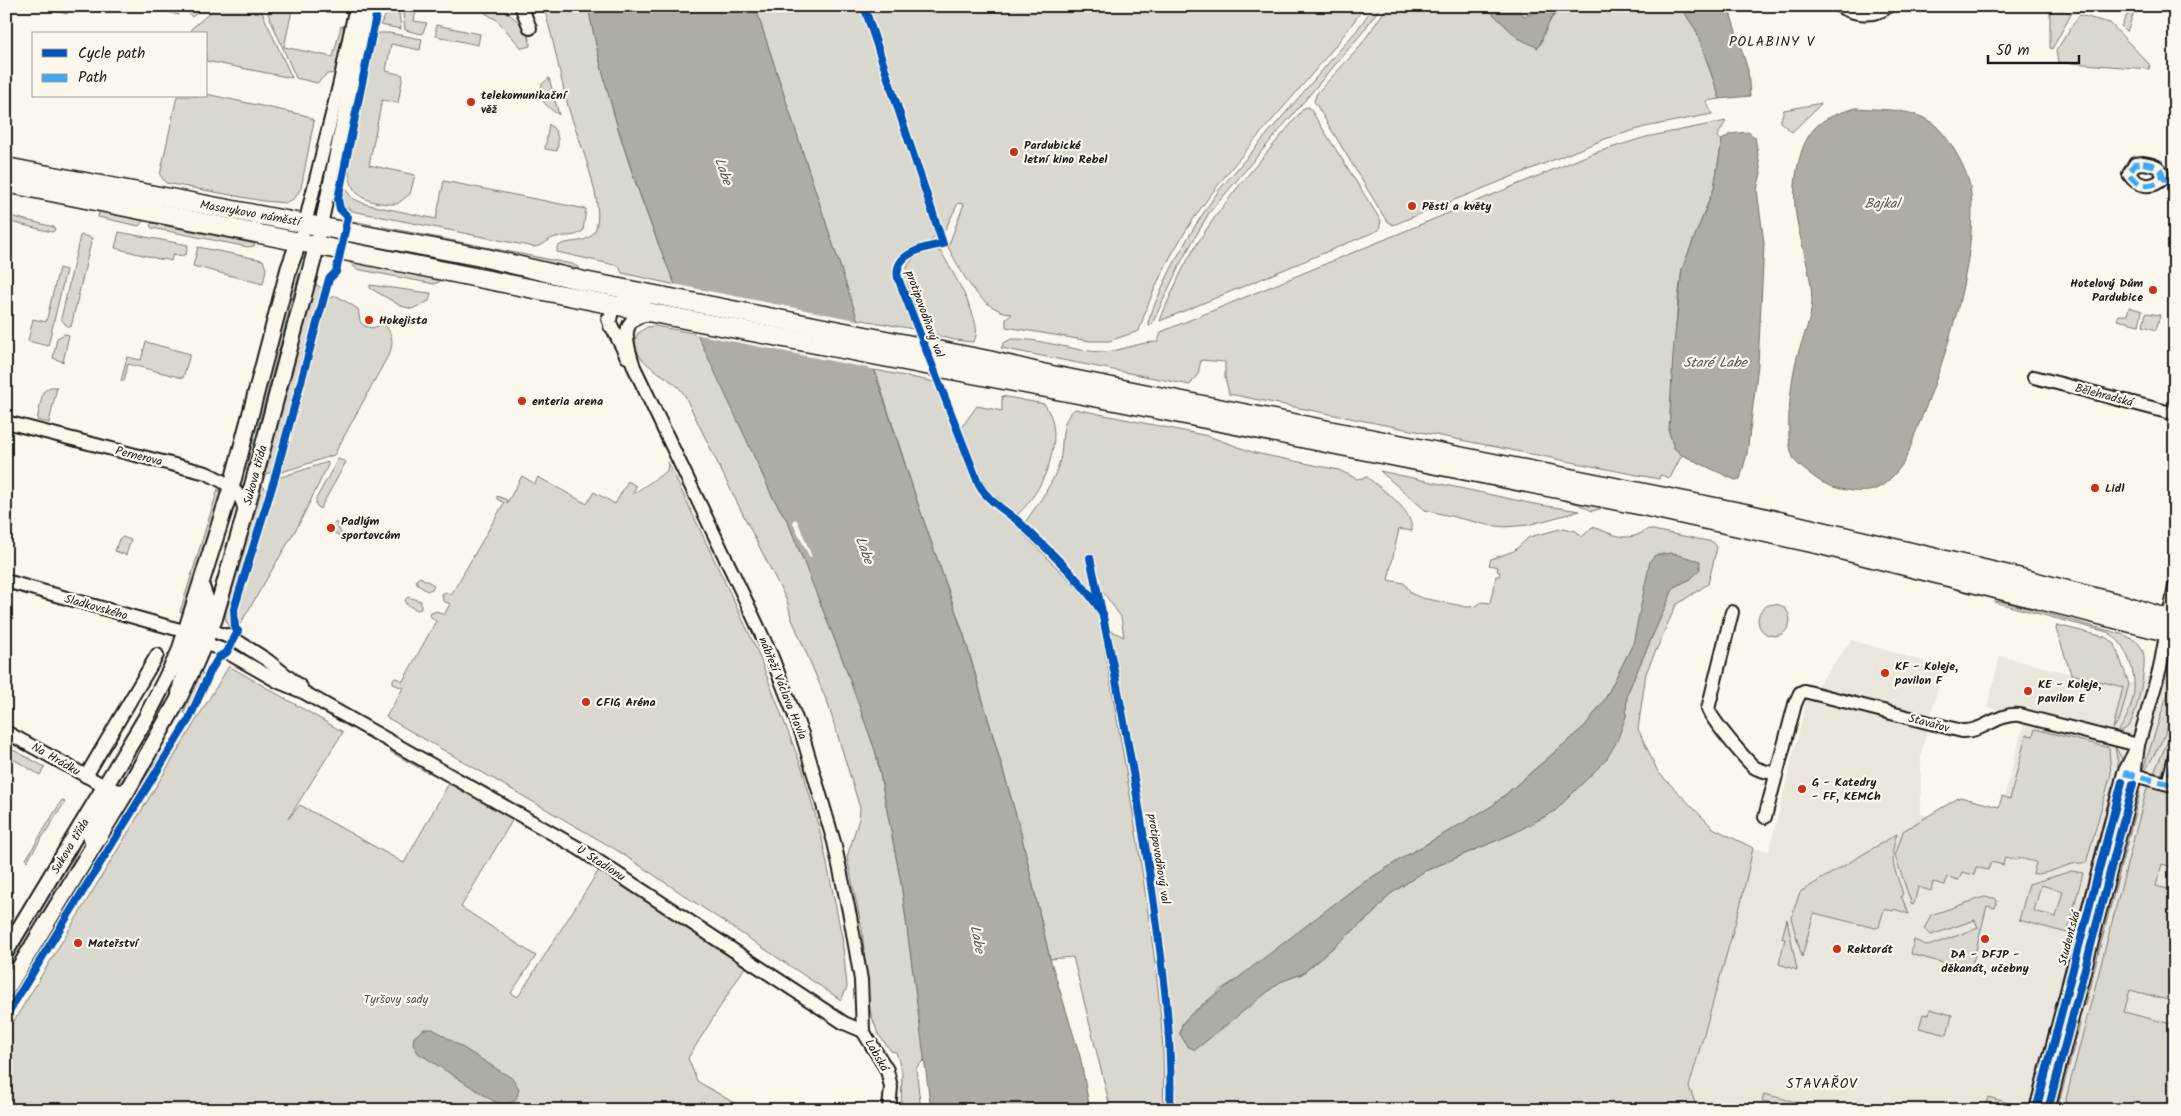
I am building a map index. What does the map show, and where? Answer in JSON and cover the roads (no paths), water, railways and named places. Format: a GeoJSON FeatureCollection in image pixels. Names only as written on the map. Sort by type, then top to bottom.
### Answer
{"type":"FeatureCollection","features":[{"type":"Feature","properties":{"kind":"main road","name":"Masarykovo náměstí"},"geometry":{"type":"LineString","coordinates":[[6,167],[313,225]]}},
{"type":"Feature","properties":{"kind":"main road","name":"Masarykovo náměstí"},"geometry":{"type":"LineString","coordinates":[[6,183],[617,305],[655,302]]}},
{"type":"Feature","properties":{"kind":"main road"},"geometry":{"type":"LineString","coordinates":[[313,225],[486,258],[584,281],[655,302],[968,375],[1126,403],[1734,526],[2171,627]]}},
{"type":"Feature","properties":{"kind":"main road"},"geometry":{"type":"LineString","coordinates":[[655,302],[684,300],[1624,490],[1745,512],[2125,605],[2171,627]]}},
{"type":"Feature","properties":{"kind":"street","name":"Masarykovo náměstí"},"geometry":{"type":"LineString","coordinates":[[313,225],[356,6]]}},
{"type":"Feature","properties":{"kind":"street"},"geometry":{"type":"LineString","coordinates":[[299,241],[313,225],[327,196],[367,6]]}},
{"type":"Feature","properties":{"kind":"street"},"geometry":{"type":"LineString","coordinates":[[520,6],[530,28]]}},
{"type":"Feature","properties":{"kind":"street"},"geometry":{"type":"LineString","coordinates":[[1839,6],[1858,13],[1879,12],[1888,6]]}},
{"type":"Feature","properties":{"kind":"street"},"geometry":{"type":"LineString","coordinates":[[313,225],[317,245]]}},
{"type":"Feature","properties":{"kind":"street","name":"Sukova třída"},"geometry":{"type":"LineString","coordinates":[[6,990],[128,789],[178,700],[200,635],[202,584],[231,488],[289,268],[299,241]]}},
{"type":"Feature","properties":{"kind":"street","name":"Sukova třída"},"geometry":{"type":"LineString","coordinates":[[6,951],[106,787],[165,683],[200,635],[219,604],[317,245]]}},
{"type":"Feature","properties":{"kind":"street","name":"nábřeží Václava Havla"},"geometry":{"type":"LineString","coordinates":[[582,298],[603,311],[620,346],[634,367],[750,610],[802,734],[834,842],[850,916],[861,980],[863,1031]]}},
{"type":"Feature","properties":{"kind":"street","name":"nábřeží Václava Havla"},"geometry":{"type":"LineString","coordinates":[[634,367],[626,339],[630,324],[655,302]]}},
{"type":"Feature","properties":{"kind":"street"},"geometry":{"type":"LineString","coordinates":[[610,326],[611,316],[617,305]]}},
{"type":"Feature","properties":{"kind":"street","name":"Bělehradská"},"geometry":{"type":"LineString","coordinates":[[2034,377],[2175,414]]}},
{"type":"Feature","properties":{"kind":"street","name":"Pernerova"},"geometry":{"type":"LineString","coordinates":[[6,422],[206,473],[231,488],[243,502],[243,521]]}},
{"type":"Feature","properties":{"kind":"street","name":"Sladkovského"},"geometry":{"type":"LineString","coordinates":[[6,581],[200,635]]}},
{"type":"Feature","properties":{"kind":"street"},"geometry":{"type":"LineString","coordinates":[[2171,627],[2175,586]]}},
{"type":"Feature","properties":{"kind":"street","name":"U Stadionu"},"geometry":{"type":"LineString","coordinates":[[219,604],[220,627],[234,639],[267,660],[332,708]]}},
{"type":"Feature","properties":{"kind":"street"},"geometry":{"type":"LineString","coordinates":[[1732,612],[1708,709],[1713,719],[1751,763],[1761,770],[1776,774]]}},
{"type":"Feature","properties":{"kind":"street","name":"Studentská"},"geometry":{"type":"LineString","coordinates":[[2036,1110],[2171,627]]}},
{"type":"Feature","properties":{"kind":"street","name":"U Stadionu"},"geometry":{"type":"LineString","coordinates":[[200,635],[220,633],[234,639]]}},
{"type":"Feature","properties":{"kind":"street","name":"Sukova třída"},"geometry":{"type":"LineString","coordinates":[[178,700],[178,683],[192,644],[192,636],[200,635]]}},
{"type":"Feature","properties":{"kind":"street","name":"U Stadionu"},"geometry":{"type":"LineString","coordinates":[[200,635],[227,652],[332,708],[578,848],[844,1023],[863,1031]]}},
{"type":"Feature","properties":{"kind":"street"},"geometry":{"type":"LineString","coordinates":[[86,776],[157,655]]}},
{"type":"Feature","properties":{"kind":"street","name":"Stavařov"},"geometry":{"type":"LineString","coordinates":[[1765,817],[1795,704],[1800,693],[1804,692],[1962,731],[1973,731],[2002,716],[2019,715],[2138,745]]}},
{"type":"Feature","properties":{"kind":"street","name":"Na Hrádku"},"geometry":{"type":"LineString","coordinates":[[6,732],[106,787],[118,791],[128,789]]}},
{"type":"Feature","properties":{"kind":"street"},"geometry":{"type":"LineString","coordinates":[[2129,774],[2168,784],[2175,756]]}},
{"type":"Feature","properties":{"kind":"street","name":"Studentská"},"geometry":{"type":"LineString","coordinates":[[2048,1110],[2129,774]]}},
{"type":"Feature","properties":{"kind":"street"},"geometry":{"type":"LineString","coordinates":[[92,848],[89,834],[111,795],[111,791],[106,787]]}},
{"type":"Feature","properties":{"kind":"street","name":"Labská"},"geometry":{"type":"LineString","coordinates":[[863,1031],[887,1070],[891,1087],[889,1110]]}},
{"type":"Feature","properties":{"kind":"water","name":"Labe"},"geometry":{"type":"Polygon","coordinates":[[[588,6],[755,6],[919,507],[964,636],[1020,829],[1049,955],[1080,1056],[1090,1110],[931,1110],[901,883],[876,753],[842,658],[788,522],[772,496],[682,301],[657,241],[633,175],[612,108],[588,6]]]}},
{"type":"Feature","properties":{"kind":"water"},"geometry":{"type":"Polygon","coordinates":[[[1485,6],[1515,6],[1524,16],[1548,8],[1564,6],[1551,18],[1538,48],[1518,38],[1485,6]]]}},
{"type":"Feature","properties":{"kind":"water"},"geometry":{"type":"Polygon","coordinates":[[[1680,6],[1728,6],[1748,70],[1750,96],[1720,99],[1696,30],[1680,6]]]}},
{"type":"Feature","properties":{"kind":"water","name":"Bajkal"},"geometry":{"type":"Polygon","coordinates":[[[1856,108],[1914,114],[1923,117],[1937,127],[1950,142],[1961,161],[1970,187],[1972,205],[1971,232],[1964,280],[1954,324],[1933,388],[1909,452],[1902,465],[1879,488],[1869,491],[1840,489],[1819,481],[1794,460],[1789,436],[1791,393],[1795,367],[1812,302],[1810,278],[1795,207],[1796,177],[1800,155],[1809,136],[1818,125],[1833,115],[1856,108]]]}},
{"type":"Feature","properties":{"kind":"water","name":"Staré Labe"},"geometry":{"type":"Polygon","coordinates":[[[1748,132],[1755,137],[1761,173],[1757,190],[1764,243],[1758,365],[1747,454],[1740,479],[1735,480],[1682,455],[1674,448],[1669,432],[1673,354],[1682,269],[1714,188],[1722,140],[1730,134],[1748,132]]]}},
{"type":"Feature","properties":{"kind":"water"},"geometry":{"type":"Polygon","coordinates":[[[1671,553],[1700,561],[1700,569],[1691,579],[1674,587],[1627,694],[1626,716],[1617,741],[1606,760],[1555,811],[1514,833],[1423,872],[1389,895],[1374,913],[1302,974],[1280,982],[1195,1050],[1187,1046],[1180,1034],[1182,1024],[1190,1015],[1355,888],[1492,806],[1585,726],[1605,699],[1633,644],[1650,561],[1655,555],[1671,553]]]}},
{"type":"Feature","properties":{"kind":"water"},"geometry":{"type":"Polygon","coordinates":[[[424,1029],[433,1029],[513,1079],[519,1089],[516,1100],[506,1105],[495,1102],[418,1053],[413,1044],[414,1037],[424,1029]]]}},
{"type":"Feature","properties":{"kind":"place","name":"telekomunikační věž"},"geometry":{"type":"Point","coordinates":[471,102]}},
{"type":"Feature","properties":{"kind":"place","name":"Pardubické letní kino Rebel"},"geometry":{"type":"Point","coordinates":[1014,152]}},
{"type":"Feature","properties":{"kind":"place","name":"Pěsti a květy"},"geometry":{"type":"Point","coordinates":[1412,206]}},
{"type":"Feature","properties":{"kind":"place","name":"Hotelový Dům Pardubice"},"geometry":{"type":"Point","coordinates":[2153,290]}},
{"type":"Feature","properties":{"kind":"place","name":"Hokejista"},"geometry":{"type":"Point","coordinates":[369,320]}},
{"type":"Feature","properties":{"kind":"place","name":"enteria arena"},"geometry":{"type":"Point","coordinates":[522,401]}},
{"type":"Feature","properties":{"kind":"place","name":"Lidl"},"geometry":{"type":"Point","coordinates":[2095,488]}},
{"type":"Feature","properties":{"kind":"place","name":"Padlým sportovcům"},"geometry":{"type":"Point","coordinates":[331,528]}},
{"type":"Feature","properties":{"kind":"place","name":"KF - Koleje, pavilon F"},"geometry":{"type":"Point","coordinates":[1885,673]}},
{"type":"Feature","properties":{"kind":"place","name":"KE - Koleje, pavilon E"},"geometry":{"type":"Point","coordinates":[2028,691]}},
{"type":"Feature","properties":{"kind":"place","name":"CFIG Aréna"},"geometry":{"type":"Point","coordinates":[586,702]}},
{"type":"Feature","properties":{"kind":"place","name":"G - Katedry - FF, KEMCh"},"geometry":{"type":"Point","coordinates":[1802,789]}},
{"type":"Feature","properties":{"kind":"place","name":"DA - DFJP - děkanát, učebny"},"geometry":{"type":"Point","coordinates":[1985,939]}},
{"type":"Feature","properties":{"kind":"place","name":"Mateřství"},"geometry":{"type":"Point","coordinates":[78,943]}},
{"type":"Feature","properties":{"kind":"place","name":"Rektorát"},"geometry":{"type":"Point","coordinates":[1837,949]}},
{"type":"Feature","properties":{"kind":"district","name":"POLABINY V"},"geometry":{"type":"Point","coordinates":[1772,41]}},
{"type":"Feature","properties":{"kind":"district","name":"STAVAŘOV"},"geometry":{"type":"Point","coordinates":[1822,1083]}},
{"type":"Feature","properties":{"kind":"park label","name":"Tyršovy sady"},"geometry":{"type":"Point","coordinates":[396,999]}}]}
